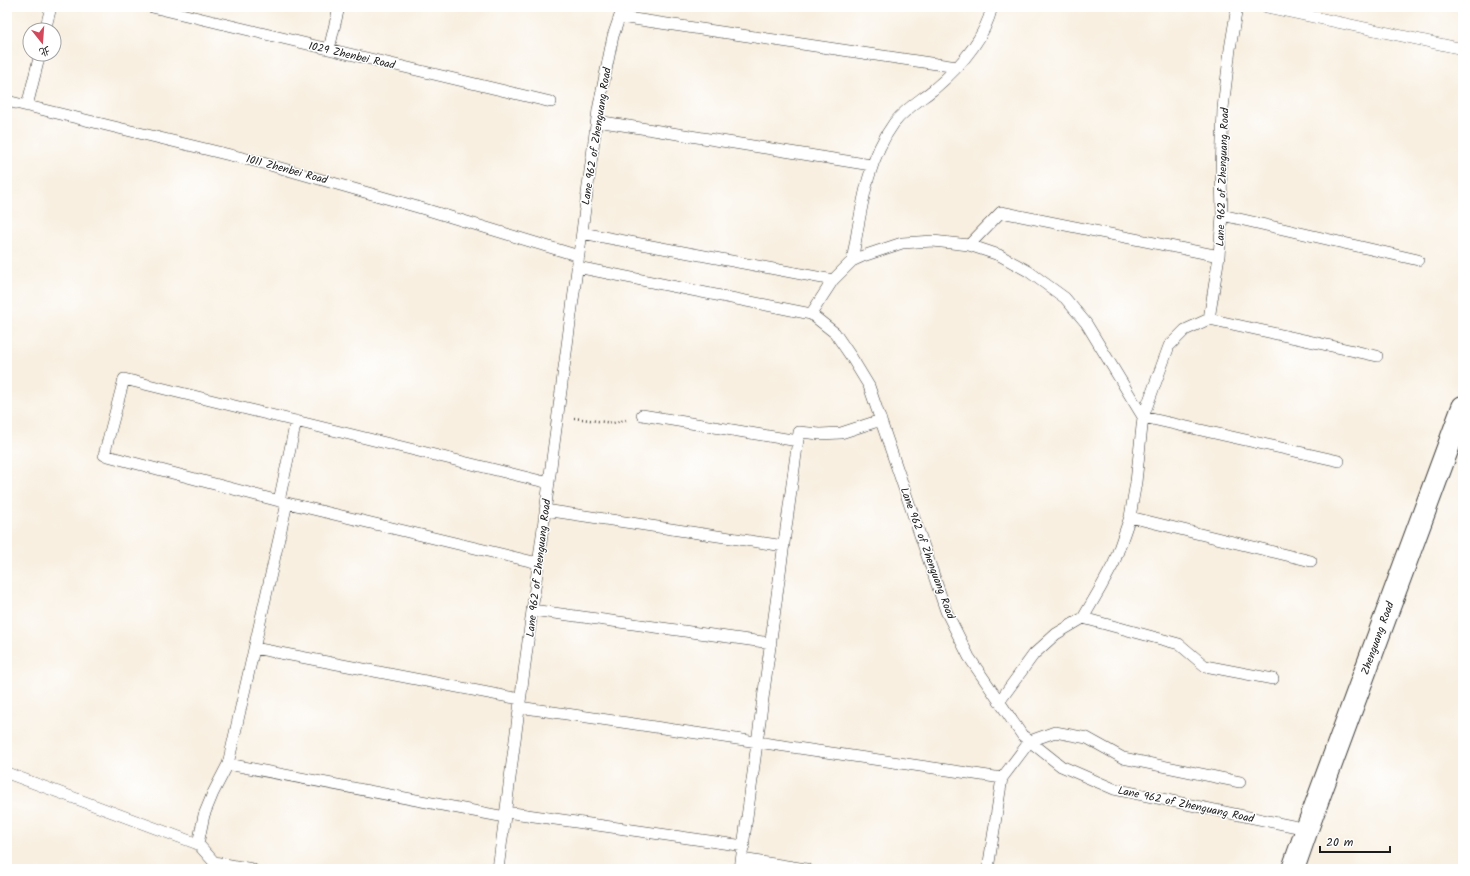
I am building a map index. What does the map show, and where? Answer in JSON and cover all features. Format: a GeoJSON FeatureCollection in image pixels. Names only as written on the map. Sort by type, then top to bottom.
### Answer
{"type":"FeatureCollection","features":[{"type":"Feature","properties":{"kind":"street","name":"Zhenguang Road"},"geometry":{"type":"LineString","coordinates":[[1293,869],[1306,829],[1463,407]]}},
{"type":"Feature","properties":{"kind":"lane"},"geometry":{"type":"LineString","coordinates":[[47,22],[51,7]]}},
{"type":"Feature","properties":{"kind":"lane","name":"1029 Zhenbei Road"},"geometry":{"type":"LineString","coordinates":[[152,7],[551,102]]}},
{"type":"Feature","properties":{"kind":"lane"},"geometry":{"type":"LineString","coordinates":[[329,49],[339,7]]}},
{"type":"Feature","properties":{"kind":"lane"},"geometry":{"type":"LineString","coordinates":[[852,261],[866,187],[872,165],[887,134],[909,108],[957,67],[977,42],[989,18],[992,7]]}},
{"type":"Feature","properties":{"kind":"lane","name":"Lane 962 of Zhenguang Road"},"geometry":{"type":"LineString","coordinates":[[1209,319],[1219,256],[1222,215],[1221,173],[1223,108],[1237,7]]}},
{"type":"Feature","properties":{"kind":"lane"},"geometry":{"type":"LineString","coordinates":[[1268,7],[1463,49]]}},
{"type":"Feature","properties":{"kind":"lane"},"geometry":{"type":"LineString","coordinates":[[621,12],[957,67]]}},
{"type":"Feature","properties":{"kind":"lane","name":"Lane 962 of Zhenguang Road"},"geometry":{"type":"LineString","coordinates":[[498,869],[597,121],[613,36],[621,12]]}},
{"type":"Feature","properties":{"kind":"lane"},"geometry":{"type":"LineString","coordinates":[[27,106],[38,62]]}},
{"type":"Feature","properties":{"kind":"lane","name":"1011 Zhenbei Road"},"geometry":{"type":"LineString","coordinates":[[7,101],[256,161],[327,180],[563,252],[578,262]]}},
{"type":"Feature","properties":{"kind":"lane"},"geometry":{"type":"LineString","coordinates":[[597,121],[872,165]]}},
{"type":"Feature","properties":{"kind":"lane"},"geometry":{"type":"LineString","coordinates":[[969,245],[1001,212],[1219,256]]}},
{"type":"Feature","properties":{"kind":"lane"},"geometry":{"type":"LineString","coordinates":[[1222,215],[1418,260]]}},
{"type":"Feature","properties":{"kind":"lane"},"geometry":{"type":"LineString","coordinates":[[582,233],[833,280]]}},
{"type":"Feature","properties":{"kind":"lane"},"geometry":{"type":"LineString","coordinates":[[811,314],[833,280],[852,261],[902,243],[933,241],[969,245],[999,255],[1028,271],[1065,298],[1086,323],[1143,417],[1339,460]]}},
{"type":"Feature","properties":{"kind":"lane","name":"Lane 962 of Zhenguang Road"},"geometry":{"type":"LineString","coordinates":[[578,262],[811,314],[835,333],[869,386],[946,611],[969,657],[1022,735],[1061,766],[1114,790],[1306,829]]}},
{"type":"Feature","properties":{"kind":"lane"},"geometry":{"type":"LineString","coordinates":[[999,702],[1034,654],[1056,634],[1083,618],[1114,563],[1130,516],[1136,482],[1143,417],[1169,346],[1185,330],[1209,319],[1376,356]]}},
{"type":"Feature","properties":{"kind":"lane"},"geometry":{"type":"LineString","coordinates":[[538,563],[283,502],[104,455],[124,379],[549,483]]}},
{"type":"Feature","properties":{"kind":"lane"},"geometry":{"type":"LineString","coordinates":[[642,415],[798,441]]}},
{"type":"Feature","properties":{"kind":"lane"},"geometry":{"type":"LineString","coordinates":[[806,869],[741,864],[799,432],[820,434],[841,432],[881,420]]}},
{"type":"Feature","properties":{"kind":"lane"},"geometry":{"type":"LineString","coordinates":[[198,844],[204,815],[213,793],[228,764],[254,648],[283,502],[296,421]]}},
{"type":"Feature","properties":{"kind":"lane"},"geometry":{"type":"LineString","coordinates":[[545,510],[784,546]]}},
{"type":"Feature","properties":{"kind":"lane"},"geometry":{"type":"LineString","coordinates":[[1130,516],[1311,561]]}},
{"type":"Feature","properties":{"kind":"lane"},"geometry":{"type":"LineString","coordinates":[[532,610],[771,643]]}},
{"type":"Feature","properties":{"kind":"lane"},"geometry":{"type":"LineString","coordinates":[[1083,618],[1179,644],[1205,666],[1273,679]]}},
{"type":"Feature","properties":{"kind":"lane"},"geometry":{"type":"LineString","coordinates":[[254,648],[520,703],[758,742],[1002,778]]}},
{"type":"Feature","properties":{"kind":"lane"},"geometry":{"type":"LineString","coordinates":[[988,869],[1002,778],[1030,741],[1055,732],[1087,738],[1123,758],[1240,782]]}},
{"type":"Feature","properties":{"kind":"lane"},"geometry":{"type":"LineString","coordinates":[[228,764],[505,814],[744,846]]}},
{"type":"Feature","properties":{"kind":"lane"},"geometry":{"type":"LineString","coordinates":[[7,772],[198,844],[214,862],[252,869]]}},
{"type":"Feature","properties":{"kind":"path"},"geometry":{"type":"LineString","coordinates":[[558,416],[613,423],[642,415]]}}]}
